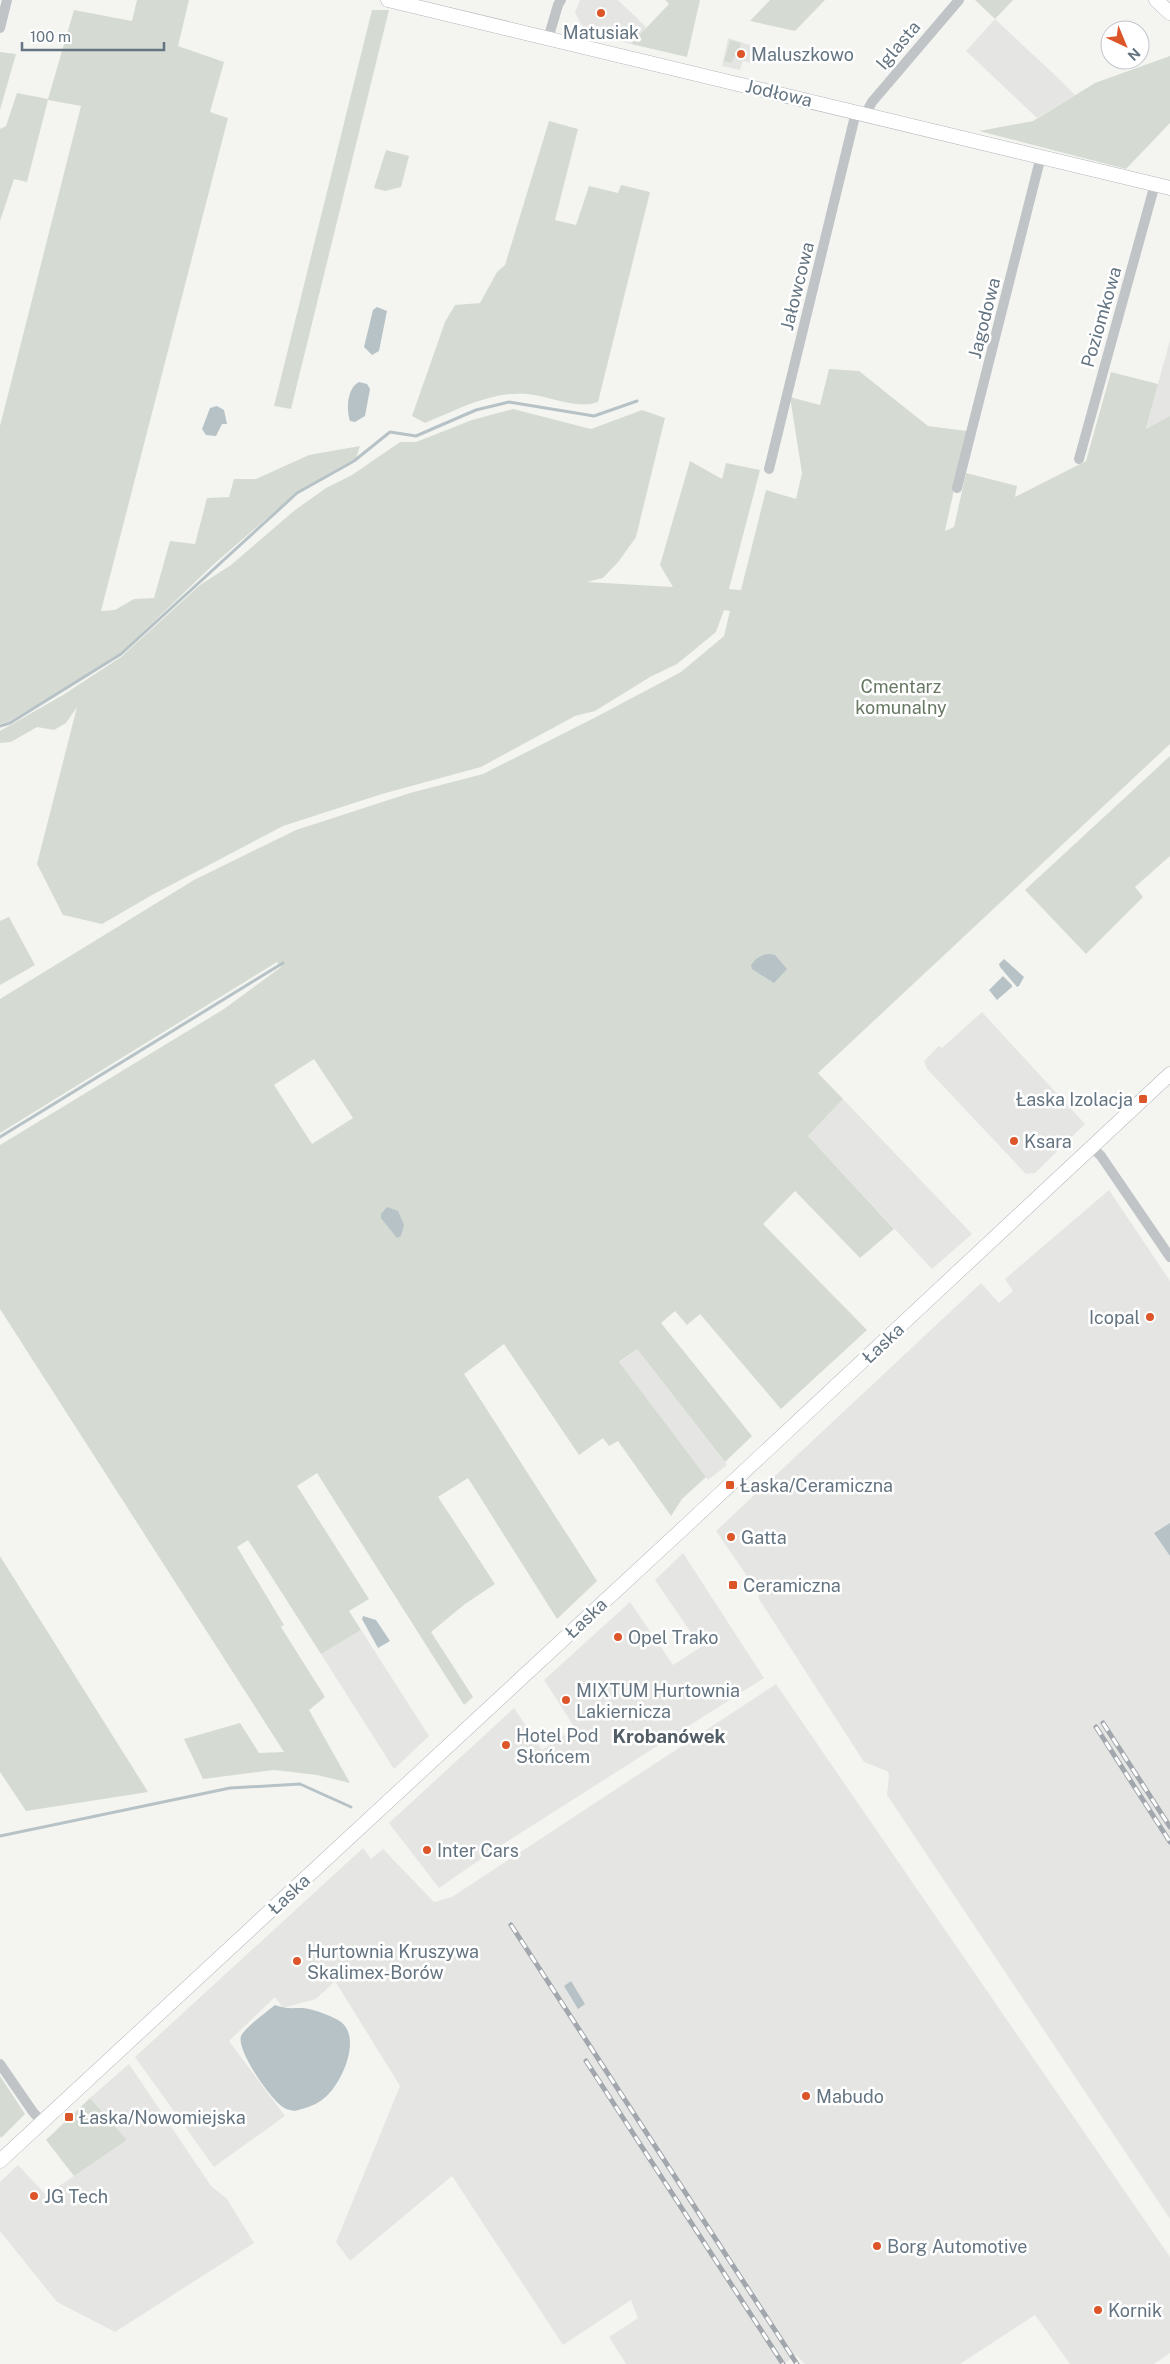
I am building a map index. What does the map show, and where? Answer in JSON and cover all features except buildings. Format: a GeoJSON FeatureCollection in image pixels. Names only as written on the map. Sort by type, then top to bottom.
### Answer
{"type":"FeatureCollection","features":[{"type":"Feature","properties":{"kind":"main road","name":"Jodłowa"},"geometry":{"type":"LineString","coordinates":[[388,0],[861,112],[1170,188]]}},
{"type":"Feature","properties":{"kind":"main road"},"geometry":{"type":"LineString","coordinates":[[1156,0],[1170,13]]}},
{"type":"Feature","properties":{"kind":"main road","name":"Łaska"},"geometry":{"type":"LineString","coordinates":[[0,2161],[1170,1074]]}},
{"type":"Feature","properties":{"kind":"street"},"geometry":{"type":"LineString","coordinates":[[0,28],[7,0]]}},
{"type":"Feature","properties":{"kind":"street"},"geometry":{"type":"LineString","coordinates":[[548,39],[561,0]]}},
{"type":"Feature","properties":{"kind":"street","name":"Iglasta"},"geometry":{"type":"LineString","coordinates":[[861,112],[872,102],[959,0]]}},
{"type":"Feature","properties":{"kind":"street","name":"Jałowcowa"},"geometry":{"type":"LineString","coordinates":[[769,469],[861,112]]}},
{"type":"Feature","properties":{"kind":"street","name":"Jagodowa"},"geometry":{"type":"LineString","coordinates":[[958,488],[1041,156]]}},
{"type":"Feature","properties":{"kind":"street","name":"Poziomkowa"},"geometry":{"type":"LineString","coordinates":[[1079,460],[1155,184]]}},
{"type":"Feature","properties":{"kind":"street"},"geometry":{"type":"LineString","coordinates":[[1092,1147],[1102,1156],[1170,1257]]}},
{"type":"Feature","properties":{"kind":"street"},"geometry":{"type":"LineString","coordinates":[[0,2064],[42,2122]]}},
{"type":"Feature","properties":{"kind":"shaded area"},"geometry":{"type":"Polygon","coordinates":[[[580,0],[618,0],[647,28],[631,44],[587,34],[575,13],[580,0]]]}},
{"type":"Feature","properties":{"kind":"shaded area"},"geometry":{"type":"Polygon","coordinates":[[[995,19],[1075,95],[1037,118],[966,51],[995,19]]]}},
{"type":"Feature","properties":{"kind":"shaded area","name":"Maluszkowo"},"geometry":{"type":"Polygon","coordinates":[[[728,38],[759,48],[756,64],[743,61],[740,70],[722,66],[728,38]]]}},
{"type":"Feature","properties":{"kind":"shaded area"},"geometry":{"type":"Polygon","coordinates":[[[377,307],[387,311],[379,351],[372,355],[364,347],[373,310],[377,307]]]}},
{"type":"Feature","properties":{"kind":"shaded area"},"geometry":{"type":"Polygon","coordinates":[[[1170,340],[1170,416],[1146,430],[1158,384],[1170,340]]]}},
{"type":"Feature","properties":{"kind":"shaded area"},"geometry":{"type":"Polygon","coordinates":[[[359,382],[367,384],[370,389],[365,416],[355,422],[350,421],[348,399],[352,389],[359,382]]]}},
{"type":"Feature","properties":{"kind":"shaded area"},"geometry":{"type":"Polygon","coordinates":[[[217,406],[224,410],[227,424],[222,424],[216,436],[206,435],[202,429],[210,408],[217,406]]]}},
{"type":"Feature","properties":{"kind":"shaded area"},"geometry":{"type":"Polygon","coordinates":[[[769,954],[775,955],[787,969],[774,983],[752,969],[751,965],[758,957],[769,954]]]}},
{"type":"Feature","properties":{"kind":"shaded area"},"geometry":{"type":"Polygon","coordinates":[[[1004,959],[1024,977],[1019,986],[1017,987],[1000,967],[999,964],[1004,959]]]}},
{"type":"Feature","properties":{"kind":"shaded area"},"geometry":{"type":"Polygon","coordinates":[[[1003,976],[1012,987],[997,1000],[989,990],[1003,976]]]}},
{"type":"Feature","properties":{"kind":"shaded area"},"geometry":{"type":"Polygon","coordinates":[[[982,1012],[1085,1124],[1035,1173],[1026,1174],[927,1069],[924,1061],[939,1046],[942,1048],[982,1012]]]}},
{"type":"Feature","properties":{"kind":"shaded area"},"geometry":{"type":"Polygon","coordinates":[[[843,1099],[972,1234],[932,1269],[808,1136],[843,1099]]]}},
{"type":"Feature","properties":{"kind":"shaded area"},"geometry":{"type":"Polygon","coordinates":[[[1109,1190],[1170,1281],[1170,2219],[887,1795],[889,1775],[887,1771],[864,1762],[759,1599],[758,1592],[716,1531],[981,1283],[999,1303],[1013,1291],[1005,1279],[1109,1190]]]}},
{"type":"Feature","properties":{"kind":"shaded area"},"geometry":{"type":"Polygon","coordinates":[[[387,1207],[398,1211],[404,1225],[401,1236],[397,1238],[381,1218],[381,1214],[387,1207]]]}},
{"type":"Feature","properties":{"kind":"shaded area"},"geometry":{"type":"Polygon","coordinates":[[[637,1349],[727,1465],[708,1480],[619,1363],[637,1349]]]}},
{"type":"Feature","properties":{"kind":"shaded area"},"geometry":{"type":"Polygon","coordinates":[[[1170,1523],[1170,1556],[1154,1533],[1170,1523]]]}},
{"type":"Feature","properties":{"kind":"shaded area"},"geometry":{"type":"Polygon","coordinates":[[[683,1553],[764,1678],[494,1850],[439,1888],[389,1823],[514,1708],[542,1750],[575,1728],[544,1680],[630,1602],[673,1665],[701,1647],[655,1580],[683,1553]]]}},
{"type":"Feature","properties":{"kind":"shaded area"},"geometry":{"type":"Polygon","coordinates":[[[363,1616],[376,1620],[390,1641],[378,1648],[362,1619],[363,1616]]]}},
{"type":"Feature","properties":{"kind":"shaded area"},"geometry":{"type":"Polygon","coordinates":[[[361,1630],[429,1736],[394,1769],[321,1654],[361,1630]]]}},
{"type":"Feature","properties":{"kind":"shaded area"},"geometry":{"type":"Polygon","coordinates":[[[776,1684],[1170,2257],[1170,2353],[1154,2364],[1070,2364],[1035,2315],[960,2364],[805,2364],[796,2355],[784,2364],[626,2364],[609,2337],[638,2318],[631,2300],[563,2345],[452,2176],[350,2261],[336,2242],[400,2086],[335,1981],[316,1999],[283,2008],[275,1997],[229,2041],[285,2116],[214,2167],[135,2057],[363,1848],[371,1859],[383,1849],[434,1902],[452,1897],[776,1684]]]}},
{"type":"Feature","properties":{"kind":"shaded area"},"geometry":{"type":"Polygon","coordinates":[[[571,1981],[585,2004],[578,2009],[564,1986],[571,1981]]]}},
{"type":"Feature","properties":{"kind":"shaded area"},"geometry":{"type":"Polygon","coordinates":[[[275,2005],[285,2008],[309,2009],[330,2016],[341,2022],[347,2030],[350,2040],[342,2075],[329,2094],[316,2104],[294,2111],[284,2108],[278,2103],[263,2085],[249,2063],[241,2043],[243,2032],[275,2005]]]}},
{"type":"Feature","properties":{"kind":"shaded area"},"geometry":{"type":"Polygon","coordinates":[[[129,2064],[211,2186],[227,2199],[254,2243],[115,2332],[57,2302],[0,2231],[0,2182],[18,2165],[46,2195],[127,2140],[90,2098],[129,2064]]]}},
{"type":"Feature","properties":{"kind":"green space"},"geometry":{"type":"Polygon","coordinates":[[[137,0],[189,0],[178,46],[224,62],[210,112],[228,118],[101,611],[115,610],[134,599],[154,598],[170,541],[195,544],[207,498],[229,497],[234,479],[256,479],[309,455],[360,446],[356,458],[297,492],[214,564],[123,651],[10,721],[0,724],[0,426],[81,106],[48,100],[27,182],[14,179],[0,221],[0,129],[6,126],[17,93],[48,99],[74,10],[132,21],[137,0]]]}},
{"type":"Feature","properties":{"kind":"green space"},"geometry":{"type":"Polygon","coordinates":[[[665,0],[700,0],[687,57],[631,44],[669,4],[665,0]]]}},
{"type":"Feature","properties":{"kind":"green space"},"geometry":{"type":"Polygon","coordinates":[[[770,0],[825,0],[795,31],[750,21],[770,0]]]}},
{"type":"Feature","properties":{"kind":"green space"},"geometry":{"type":"Polygon","coordinates":[[[975,0],[1013,0],[995,19],[975,0]]]}},
{"type":"Feature","properties":{"kind":"green space"},"geometry":{"type":"Polygon","coordinates":[[[372,10],[389,10],[291,409],[274,406],[372,10]]]}},
{"type":"Feature","properties":{"kind":"green space"},"geometry":{"type":"Polygon","coordinates":[[[730,40],[741,43],[739,51],[731,63],[724,61],[730,40]]]}},
{"type":"Feature","properties":{"kind":"green space"},"geometry":{"type":"Polygon","coordinates":[[[0,52],[16,54],[0,110],[0,52]]]}},
{"type":"Feature","properties":{"kind":"green space"},"geometry":{"type":"Polygon","coordinates":[[[1170,56],[1170,123],[1126,169],[979,131],[1033,121],[1095,83],[1131,70],[1150,70],[1150,63],[1170,56]]]}},
{"type":"Feature","properties":{"kind":"green space"},"geometry":{"type":"Polygon","coordinates":[[[549,121],[578,129],[555,220],[576,225],[589,186],[618,193],[621,185],[650,192],[598,402],[572,404],[536,395],[500,395],[462,407],[425,423],[412,416],[445,322],[455,305],[480,303],[497,272],[505,265],[549,121]]]}},
{"type":"Feature","properties":{"kind":"green space"},"geometry":{"type":"Polygon","coordinates":[[[386,150],[409,156],[401,187],[385,191],[374,188],[386,150]]]}},
{"type":"Feature","properties":{"kind":"green space","name":"Cmentarz komunalny"},"geometry":{"type":"Polygon","coordinates":[[[829,369],[859,371],[928,426],[967,431],[945,531],[954,527],[966,473],[1017,486],[1015,497],[1086,461],[1111,372],[1158,384],[1146,429],[1170,416],[1170,744],[818,1073],[843,1099],[808,1136],[894,1229],[860,1258],[795,1191],[763,1224],[867,1330],[781,1409],[700,1314],[687,1325],[675,1311],[661,1323],[752,1436],[725,1462],[637,1349],[619,1362],[706,1477],[682,1499],[671,1516],[618,1441],[609,1446],[603,1438],[579,1455],[504,1344],[464,1374],[597,1581],[557,1619],[468,1478],[438,1497],[495,1584],[465,1604],[431,1632],[473,1697],[464,1705],[317,1473],[297,1486],[369,1599],[349,1611],[361,1630],[321,1654],[248,1540],[237,1547],[284,1625],[281,1627],[325,1697],[309,1710],[350,1783],[317,1775],[274,1770],[203,1779],[184,1739],[240,1723],[259,1753],[284,1752],[0,1309],[0,1145],[224,1009],[281,967],[277,962],[0,1133],[0,999],[194,880],[296,830],[410,793],[483,774],[681,672],[724,636],[730,611],[724,610],[716,632],[677,664],[650,677],[595,711],[575,716],[481,767],[382,794],[283,826],[152,895],[102,924],[63,915],[37,864],[77,707],[66,723],[54,730],[37,727],[11,742],[0,743],[0,731],[63,695],[121,657],[200,585],[231,565],[295,510],[326,488],[352,475],[400,442],[416,442],[472,420],[513,409],[591,429],[642,410],[665,418],[636,537],[619,561],[603,578],[587,582],[673,587],[660,565],[690,461],[722,479],[726,463],[760,470],[729,589],[741,590],[766,490],[796,499],[802,473],[790,397],[820,405],[829,369]],[[314,1059],[274,1085],[312,1144],[353,1118],[314,1059]]]}},
{"type":"Feature","properties":{"kind":"green space"},"geometry":{"type":"Polygon","coordinates":[[[1170,756],[1170,856],[1135,887],[1143,897],[1086,954],[1025,890],[1170,756]]]}},
{"type":"Feature","properties":{"kind":"green space"},"geometry":{"type":"Polygon","coordinates":[[[9,917],[35,965],[0,985],[0,921],[9,917]]]}},
{"type":"Feature","properties":{"kind":"green space"},"geometry":{"type":"Polygon","coordinates":[[[0,1556],[148,1792],[26,1811],[0,1772],[0,1556]]]}},
{"type":"Feature","properties":{"kind":"green space"},"geometry":{"type":"Polygon","coordinates":[[[0,2076],[25,2114],[1,2138],[0,2136],[0,2076]]]}},
{"type":"Feature","properties":{"kind":"green space"},"geometry":{"type":"Polygon","coordinates":[[[90,2098],[127,2140],[74,2176],[46,2140],[90,2098]]]}},
{"type":"Feature","properties":{"kind":"waterway"},"geometry":{"type":"LineString","coordinates":[[0,726],[10,723],[121,654],[297,493],[354,461],[390,432],[416,436],[476,410],[509,402],[594,416],[637,401]]}},
{"type":"Feature","properties":{"kind":"waterway"},"geometry":{"type":"LineString","coordinates":[[0,1137],[283,963]]}},
{"type":"Feature","properties":{"kind":"waterway"},"geometry":{"type":"LineString","coordinates":[[0,1836],[230,1788],[300,1784],[351,1807]]}},
{"type":"Feature","properties":{"kind":"railway"},"geometry":{"type":"LineString","coordinates":[[1103,1723],[1170,1827]]}},
{"type":"Feature","properties":{"kind":"railway"},"geometry":{"type":"LineString","coordinates":[[1096,1727],[1170,1842]]}},
{"type":"Feature","properties":{"kind":"railway"},"geometry":{"type":"LineString","coordinates":[[511,1925],[797,2364]]}},
{"type":"Feature","properties":{"kind":"railway"},"geometry":{"type":"LineString","coordinates":[[586,2061],[783,2364]]}},
{"type":"Feature","properties":{"kind":"place","name":"Matusiak"},"geometry":{"type":"Point","coordinates":[601,13]}},
{"type":"Feature","properties":{"kind":"place","name":"Maluszkowo"},"geometry":{"type":"Point","coordinates":[741,54]}},
{"type":"Feature","properties":{"kind":"place","name":"Łaska Izolacja"},"geometry":{"type":"Point","coordinates":[1143,1099]}},
{"type":"Feature","properties":{"kind":"place","name":"Ksara"},"geometry":{"type":"Point","coordinates":[1014,1141]}},
{"type":"Feature","properties":{"kind":"place","name":"Icopal"},"geometry":{"type":"Point","coordinates":[1150,1317]}},
{"type":"Feature","properties":{"kind":"place","name":"Łaska/Ceramiczna"},"geometry":{"type":"Point","coordinates":[730,1485]}},
{"type":"Feature","properties":{"kind":"place","name":"Gatta"},"geometry":{"type":"Point","coordinates":[731,1537]}},
{"type":"Feature","properties":{"kind":"place","name":"Ceramiczna"},"geometry":{"type":"Point","coordinates":[733,1585]}},
{"type":"Feature","properties":{"kind":"place","name":"Opel Trako"},"geometry":{"type":"Point","coordinates":[618,1637]}},
{"type":"Feature","properties":{"kind":"place","name":"MIXTUM Hurtownia Lakiernicza"},"geometry":{"type":"Point","coordinates":[566,1700]}},
{"type":"Feature","properties":{"kind":"place","name":"Hotel Pod Słońcem"},"geometry":{"type":"Point","coordinates":[506,1745]}},
{"type":"Feature","properties":{"kind":"place","name":"Inter Cars"},"geometry":{"type":"Point","coordinates":[427,1850]}},
{"type":"Feature","properties":{"kind":"place","name":"Hurtownia Kruszywa Skalimex-Borów"},"geometry":{"type":"Point","coordinates":[297,1961]}},
{"type":"Feature","properties":{"kind":"place","name":"Mabudo"},"geometry":{"type":"Point","coordinates":[806,2096]}},
{"type":"Feature","properties":{"kind":"place","name":"Łaska/Nowomiejska"},"geometry":{"type":"Point","coordinates":[69,2117]}},
{"type":"Feature","properties":{"kind":"place","name":"JG Tech"},"geometry":{"type":"Point","coordinates":[34,2196]}},
{"type":"Feature","properties":{"kind":"place","name":"Borg Automotive"},"geometry":{"type":"Point","coordinates":[877,2246]}},
{"type":"Feature","properties":{"kind":"place","name":"Kornik"},"geometry":{"type":"Point","coordinates":[1098,2310]}},
{"type":"Feature","properties":{"kind":"district","name":"Krobanówek"},"geometry":{"type":"Point","coordinates":[669,1736]}}]}
